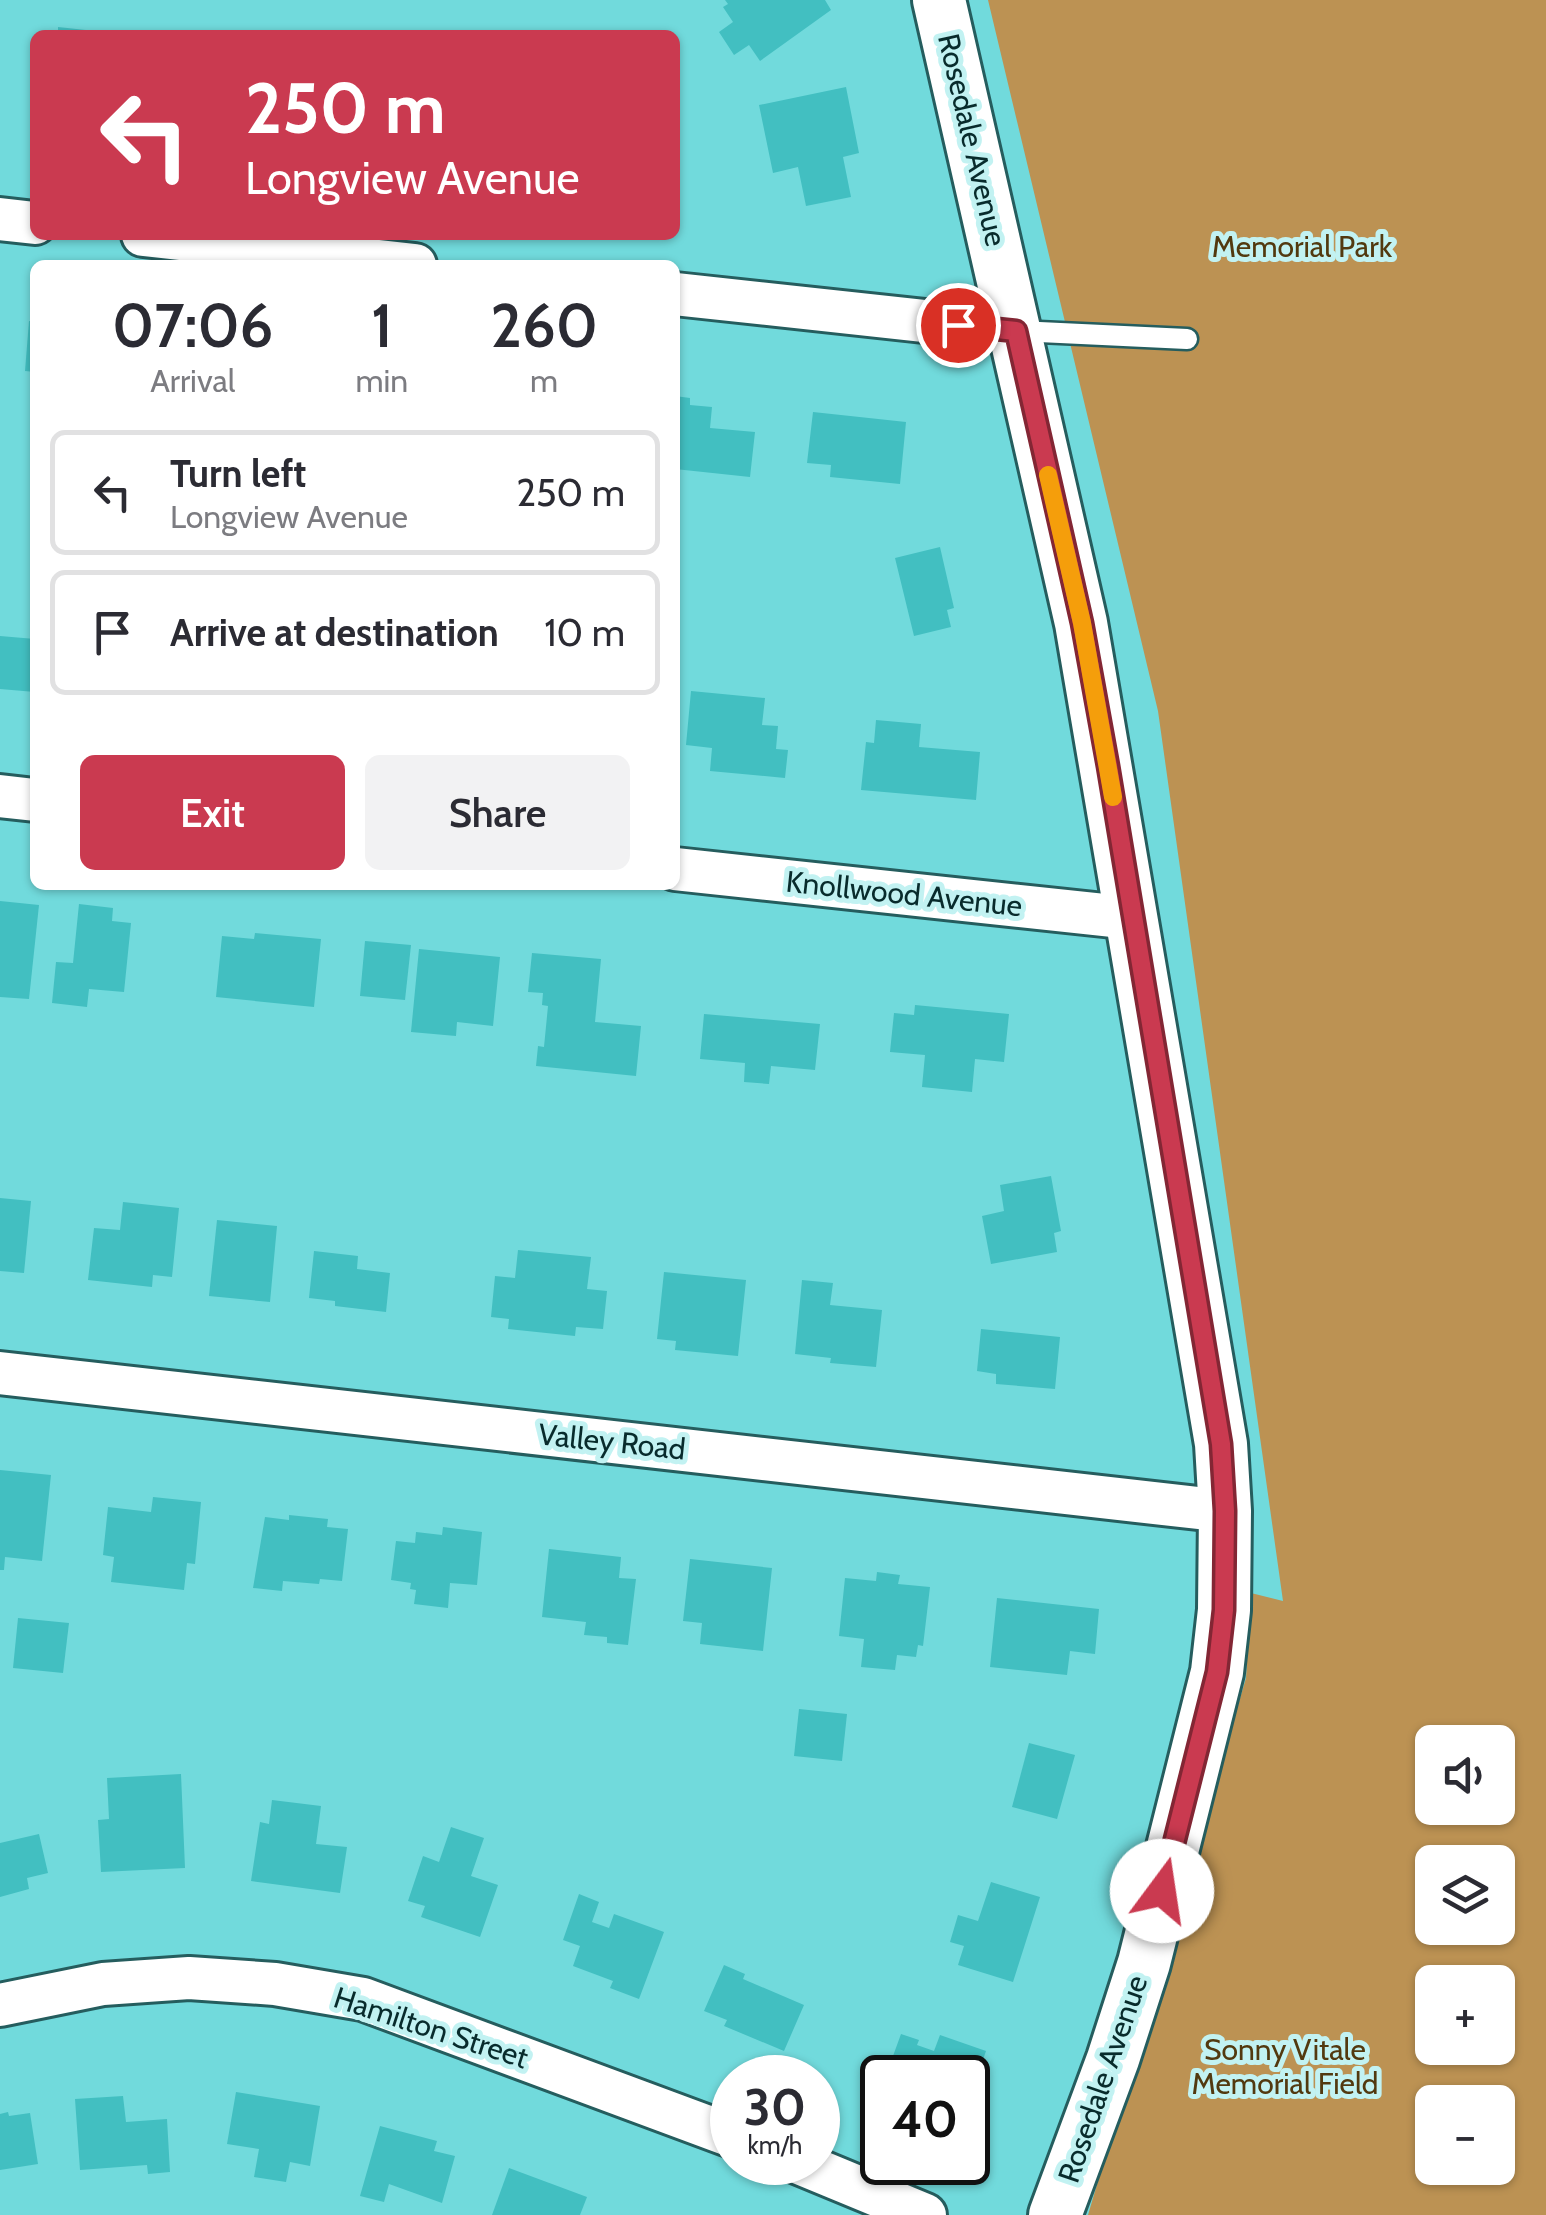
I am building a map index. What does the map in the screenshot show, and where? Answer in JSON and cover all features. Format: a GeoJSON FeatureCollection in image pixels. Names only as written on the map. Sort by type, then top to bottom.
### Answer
{"type":"FeatureCollection","features":[{"type":"Feature","properties":{"kind":"street","name":"Rosedale Avenue"},"geometry":{"type":"LineString","coordinates":[[938,0],[1082,623],[1221,1444],[1225,1511],[1224,1610],[1217,1672],[1144,1964],[1055,2215]]}},
{"type":"Feature","properties":{"kind":"street"},"geometry":{"type":"LineString","coordinates":[[0,219],[30,222]]}},
{"type":"Feature","properties":{"kind":"street"},"geometry":{"type":"LineString","coordinates":[[188,240],[370,260]]}},
{"type":"Feature","properties":{"kind":"street"},"geometry":{"type":"LineString","coordinates":[[680,295],[1016,331]]}},
{"type":"Feature","properties":{"kind":"street"},"geometry":{"type":"LineString","coordinates":[[0,796],[30,799]]}},
{"type":"Feature","properties":{"kind":"street","name":"Knollwood Avenue"},"geometry":{"type":"LineString","coordinates":[[680,870],[1132,918]]}},
{"type":"Feature","properties":{"kind":"street","name":"Valley Road"},"geometry":{"type":"LineString","coordinates":[[0,1373],[1225,1511]]}},
{"type":"Feature","properties":{"kind":"street","name":"Hamilton Street"},"geometry":{"type":"LineString","coordinates":[[0,2005],[103,1984],[189,1978],[275,1984],[363,1999],[710,2128]]}},
{"type":"Feature","properties":{"kind":"street"},"geometry":{"type":"LineString","coordinates":[[840,2180],[925,2215]]}},
{"type":"Feature","properties":{"kind":"lane"},"geometry":{"type":"LineString","coordinates":[[1016,331],[1187,339]]}},
{"type":"Feature","properties":{"kind":"green space","name":"Memorial Park"},"geometry":{"type":"Polygon","coordinates":[[[988,0],[1546,0],[1546,2215],[1088,2215],[1246,1678],[1251,1593],[1283,1601],[1158,711],[988,0]]]}},
{"type":"Feature","properties":{"kind":"building"},"geometry":{"type":"Polygon","coordinates":[[[725,0],[825,0],[831,10],[760,61],[749,45],[734,55],[719,32],[733,22],[723,7],[728,4],[725,0]]]}},
{"type":"Feature","properties":{"kind":"building"},"geometry":{"type":"Polygon","coordinates":[[[846,87],[859,153],[843,157],[851,197],[806,206],[798,167],[773,173],[759,105],[846,87]]]}},
{"type":"Feature","properties":{"kind":"building"},"geometry":{"type":"Polygon","coordinates":[[[29,321],[30,372],[25,371],[29,321]]]}},
{"type":"Feature","properties":{"kind":"building"},"geometry":{"type":"Polygon","coordinates":[[[680,397],[690,398],[690,405],[712,407],[710,428],[755,432],[750,477],[680,470],[680,397]]]}},
{"type":"Feature","properties":{"kind":"building"},"geometry":{"type":"Polygon","coordinates":[[[813,412],[906,422],[900,484],[830,477],[831,465],[807,463],[813,412]]]}},
{"type":"Feature","properties":{"kind":"building"},"geometry":{"type":"Polygon","coordinates":[[[940,547],[954,608],[947,610],[951,627],[914,636],[895,558],[940,547]]]}},
{"type":"Feature","properties":{"kind":"building"},"geometry":{"type":"Polygon","coordinates":[[[0,636],[30,639],[30,692],[0,689],[0,636]]]}},
{"type":"Feature","properties":{"kind":"building"},"geometry":{"type":"Polygon","coordinates":[[[691,691],[765,698],[762,725],[778,726],[776,749],[788,750],[785,778],[710,771],[712,748],[686,745],[691,691]]]}},
{"type":"Feature","properties":{"kind":"building"},"geometry":{"type":"Polygon","coordinates":[[[876,720],[921,724],[919,747],[980,752],[976,800],[861,790],[866,742],[874,743],[876,720]]]}},
{"type":"Feature","properties":{"kind":"building"},"geometry":{"type":"Polygon","coordinates":[[[0,901],[39,905],[29,999],[0,997],[0,901]]]}},
{"type":"Feature","properties":{"kind":"building"},"geometry":{"type":"Polygon","coordinates":[[[79,904],[113,908],[112,921],[131,923],[124,992],[89,989],[87,1007],[52,1003],[56,962],[73,963],[79,904]]]}},
{"type":"Feature","properties":{"kind":"building"},"geometry":{"type":"Polygon","coordinates":[[[255,933],[321,939],[314,1007],[216,997],[222,936],[254,939],[255,933]]]}},
{"type":"Feature","properties":{"kind":"building"},"geometry":{"type":"Polygon","coordinates":[[[365,941],[411,945],[405,1000],[360,996],[365,941]]]}},
{"type":"Feature","properties":{"kind":"building"},"geometry":{"type":"Polygon","coordinates":[[[419,949],[500,957],[493,1026],[457,1022],[456,1036],[411,1032],[419,949]]]}},
{"type":"Feature","properties":{"kind":"building"},"geometry":{"type":"Polygon","coordinates":[[[532,953],[601,959],[595,1022],[641,1026],[636,1076],[536,1066],[538,1046],[544,1047],[548,1006],[542,1005],[543,993],[528,992],[532,953]]]}},
{"type":"Feature","properties":{"kind":"building"},"geometry":{"type":"Polygon","coordinates":[[[915,1005],[1009,1014],[1004,1062],[975,1059],[972,1092],[922,1087],[925,1055],[890,1052],[894,1013],[914,1015],[915,1005]]]}},
{"type":"Feature","properties":{"kind":"building"},"geometry":{"type":"Polygon","coordinates":[[[704,1014],[820,1024],[815,1070],[771,1066],[769,1084],[744,1082],[745,1063],[700,1059],[704,1014]]]}},
{"type":"Feature","properties":{"kind":"building"},"geometry":{"type":"Polygon","coordinates":[[[1051,1176],[1061,1231],[1054,1233],[1057,1252],[991,1264],[982,1216],[1004,1211],[1000,1185],[1051,1176]]]}},
{"type":"Feature","properties":{"kind":"building"},"geometry":{"type":"Polygon","coordinates":[[[0,1198],[31,1201],[24,1273],[0,1271],[0,1198]]]}},
{"type":"Feature","properties":{"kind":"building"},"geometry":{"type":"Polygon","coordinates":[[[123,1202],[179,1208],[172,1277],[153,1275],[152,1287],[88,1280],[94,1228],[120,1230],[123,1202]]]}},
{"type":"Feature","properties":{"kind":"building"},"geometry":{"type":"Polygon","coordinates":[[[217,1220],[277,1226],[270,1302],[209,1296],[217,1220]]]}},
{"type":"Feature","properties":{"kind":"building"},"geometry":{"type":"Polygon","coordinates":[[[518,1250],[591,1257],[587,1289],[607,1291],[603,1329],[576,1327],[575,1336],[508,1329],[509,1319],[491,1317],[495,1276],[515,1278],[518,1250]]]}},
{"type":"Feature","properties":{"kind":"building"},"geometry":{"type":"Polygon","coordinates":[[[314,1251],[358,1256],[357,1269],[390,1273],[386,1312],[335,1306],[335,1301],[309,1298],[314,1251]]]}},
{"type":"Feature","properties":{"kind":"building"},"geometry":{"type":"Polygon","coordinates":[[[664,1272],[746,1280],[738,1356],[675,1350],[676,1341],[657,1339],[664,1272]]]}},
{"type":"Feature","properties":{"kind":"building"},"geometry":{"type":"Polygon","coordinates":[[[802,1280],[833,1283],[830,1305],[882,1310],[876,1367],[830,1363],[831,1358],[795,1354],[802,1280]]]}},
{"type":"Feature","properties":{"kind":"building"},"geometry":{"type":"Polygon","coordinates":[[[981,1329],[1060,1337],[1055,1389],[996,1384],[996,1374],[977,1371],[981,1329]]]}},
{"type":"Feature","properties":{"kind":"building"},"geometry":{"type":"Polygon","coordinates":[[[0,1470],[51,1475],[42,1561],[5,1557],[4,1570],[0,1570],[0,1470]]]}},
{"type":"Feature","properties":{"kind":"building"},"geometry":{"type":"Polygon","coordinates":[[[153,1497],[201,1502],[195,1564],[187,1563],[184,1590],[111,1582],[114,1557],[103,1555],[108,1507],[151,1512],[153,1497]]]}},
{"type":"Feature","properties":{"kind":"building"},"geometry":{"type":"Polygon","coordinates":[[[289,1515],[328,1519],[327,1527],[348,1529],[342,1581],[283,1581],[282,1591],[253,1588],[265,1517],[289,1520],[289,1515]]]}},
{"type":"Feature","properties":{"kind":"building"},"geometry":{"type":"Polygon","coordinates":[[[443,1527],[482,1532],[477,1585],[450,1583],[448,1608],[414,1604],[416,1590],[410,1589],[411,1583],[391,1580],[396,1541],[415,1543],[416,1532],[442,1535],[443,1527]]]}},
{"type":"Feature","properties":{"kind":"building"},"geometry":{"type":"Polygon","coordinates":[[[549,1549],[621,1557],[619,1578],[636,1579],[628,1645],[607,1643],[607,1637],[584,1635],[586,1622],[542,1617],[549,1549]]]}},
{"type":"Feature","properties":{"kind":"building"},"geometry":{"type":"Polygon","coordinates":[[[690,1559],[772,1568],[763,1651],[700,1644],[702,1623],[683,1621],[690,1559]]]}},
{"type":"Feature","properties":{"kind":"building"},"geometry":{"type":"Polygon","coordinates":[[[877,1572],[900,1575],[898,1584],[930,1587],[923,1646],[918,1645],[916,1657],[897,1655],[895,1670],[861,1667],[864,1639],[839,1636],[845,1578],[876,1581],[877,1572]]]}},
{"type":"Feature","properties":{"kind":"building"},"geometry":{"type":"Polygon","coordinates":[[[997,1598],[1099,1609],[1095,1654],[1070,1651],[1067,1675],[990,1667],[997,1598]]]}},
{"type":"Feature","properties":{"kind":"building"},"geometry":{"type":"Polygon","coordinates":[[[18,1618],[69,1623],[63,1673],[13,1668],[18,1618]]]}},
{"type":"Feature","properties":{"kind":"building"},"geometry":{"type":"Polygon","coordinates":[[[799,1709],[847,1714],[842,1761],[794,1756],[799,1709]]]}},
{"type":"Feature","properties":{"kind":"building"},"geometry":{"type":"Polygon","coordinates":[[[1029,1743],[1075,1755],[1057,1819],[1012,1807],[1029,1743]]]}},
{"type":"Feature","properties":{"kind":"building"},"geometry":{"type":"Polygon","coordinates":[[[181,1774],[185,1868],[101,1872],[98,1820],[109,1819],[107,1778],[181,1774]]]}},
{"type":"Feature","properties":{"kind":"building"},"geometry":{"type":"Polygon","coordinates":[[[272,1800],[321,1806],[316,1844],[347,1847],[340,1893],[251,1881],[260,1822],[269,1824],[272,1800]]]}},
{"type":"Feature","properties":{"kind":"building"},"geometry":{"type":"Polygon","coordinates":[[[451,1827],[484,1838],[471,1876],[498,1885],[480,1937],[421,1917],[425,1906],[408,1901],[423,1856],[439,1862],[451,1827]]]}},
{"type":"Feature","properties":{"kind":"building"},"geometry":{"type":"Polygon","coordinates":[[[39,1834],[48,1873],[27,1878],[29,1889],[0,1897],[0,1843],[39,1834]]]}},
{"type":"Feature","properties":{"kind":"building"},"geometry":{"type":"Polygon","coordinates":[[[991,1882],[1040,1897],[1013,1982],[958,1965],[964,1946],[950,1942],[958,1915],[978,1921],[991,1882]]]}},
{"type":"Feature","properties":{"kind":"building"},"geometry":{"type":"Polygon","coordinates":[[[579,1894],[599,1902],[592,1922],[609,1928],[614,1914],[664,1932],[639,1999],[610,1988],[613,1981],[573,1966],[580,1946],[563,1940],[579,1894]]]}},
{"type":"Feature","properties":{"kind":"building"},"geometry":{"type":"Polygon","coordinates":[[[724,1965],[745,1974],[743,1979],[804,2005],[784,2051],[724,2026],[727,2020],[704,2011],[724,1965]]]}},
{"type":"Feature","properties":{"kind":"building"},"geometry":{"type":"Polygon","coordinates":[[[901,2034],[934,2051],[940,2035],[986,2051],[985,2055],[893,2055],[901,2034]]]}},
{"type":"Feature","properties":{"kind":"building"},"geometry":{"type":"Polygon","coordinates":[[[236,2092],[320,2106],[310,2166],[290,2162],[286,2182],[254,2177],[259,2149],[227,2144],[236,2092]]]}},
{"type":"Feature","properties":{"kind":"building"},"geometry":{"type":"Polygon","coordinates":[[[123,2096],[126,2122],[167,2119],[170,2172],[148,2174],[147,2165],[80,2170],[75,2099],[123,2096]]]}},
{"type":"Feature","properties":{"kind":"building"},"geometry":{"type":"Polygon","coordinates":[[[8,2112],[9,2116],[30,2113],[38,2164],[0,2170],[0,2114],[8,2112]]]}},
{"type":"Feature","properties":{"kind":"building"},"geometry":{"type":"Polygon","coordinates":[[[380,2126],[437,2141],[434,2151],[455,2156],[442,2203],[389,2184],[384,2202],[360,2196],[380,2126]]]}},
{"type":"Feature","properties":{"kind":"building"},"geometry":{"type":"Polygon","coordinates":[[[509,2168],[587,2197],[580,2215],[492,2215],[509,2168]]]}},
{"type":"Feature","properties":{"kind":"slow traffic"},"geometry":{"type":"LineString","coordinates":[[1048,475],[1082,623],[1113,797]]}},
{"type":"Feature","properties":{"kind":"route"},"geometry":{"type":"LineString","coordinates":[[958,325],[1016,331],[1082,623],[1221,1444],[1224,1610],[1217,1672],[1162,1891]]}},
{"type":"Feature","properties":{"kind":"park label","name":"Sonny Vitale Memorial Field"},"geometry":{"type":"Point","coordinates":[1285,2067]}}]}
